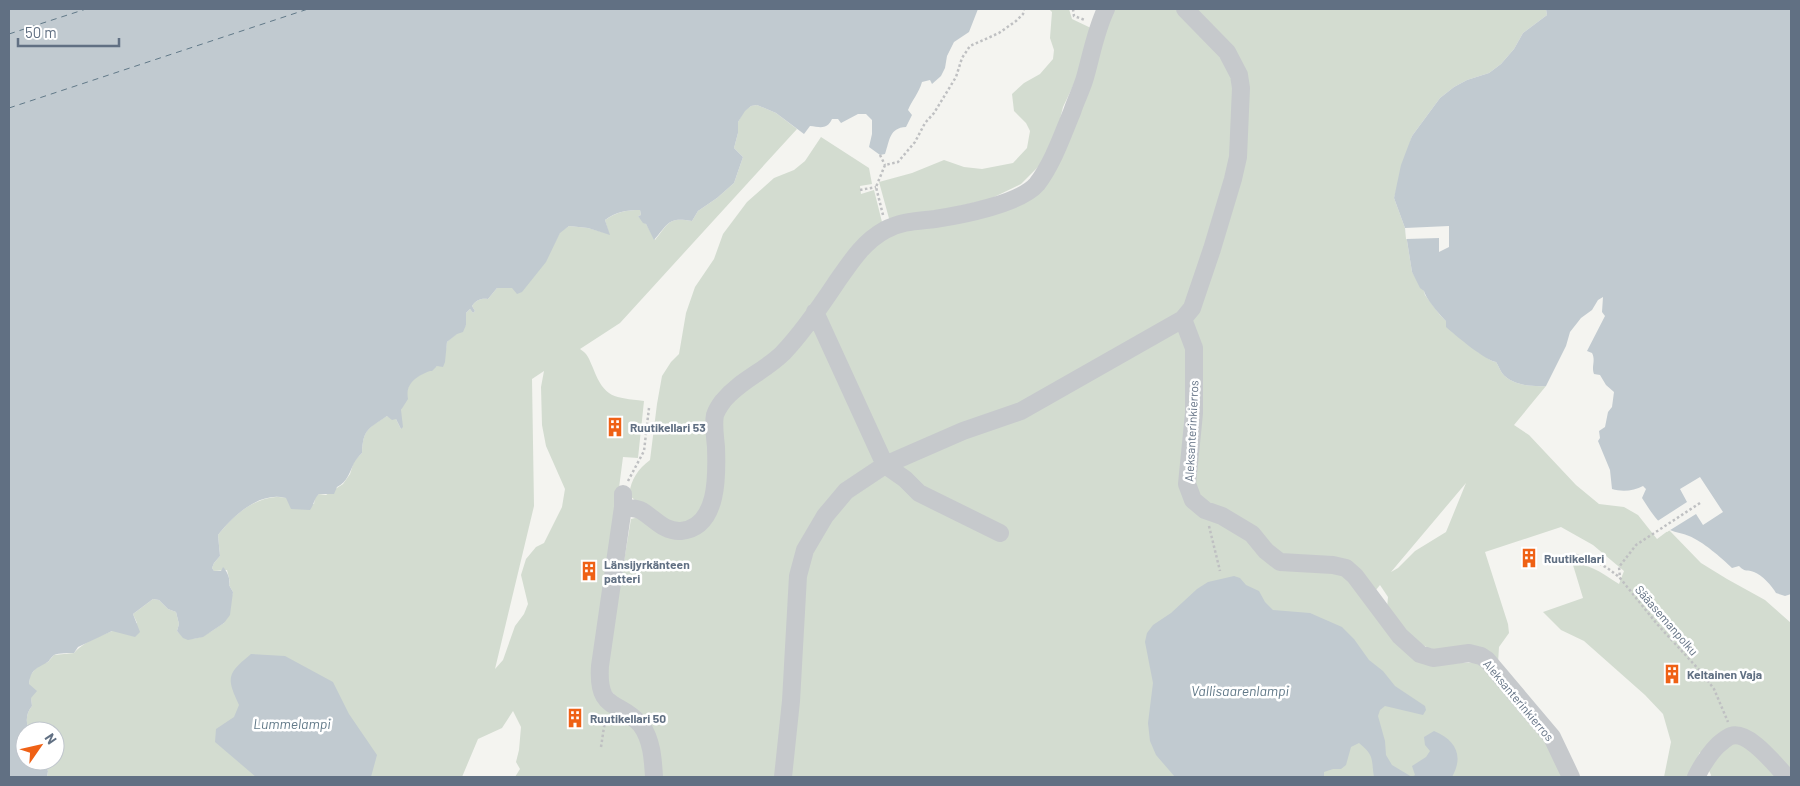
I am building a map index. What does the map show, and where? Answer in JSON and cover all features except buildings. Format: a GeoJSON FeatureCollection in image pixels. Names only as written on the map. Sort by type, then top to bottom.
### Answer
{"type":"FeatureCollection","features":[{"type":"Feature","properties":{"kind":"lane"},"geometry":{"type":"LineString","coordinates":[[654,777],[651,750],[644,731],[634,718],[606,699],[602,693],[599,679],[623,501],[641,510],[658,525],[674,531],[688,529],[703,520],[712,501],[715,486],[714,424],[719,406],[732,392],[781,355],[806,326],[862,247],[886,229],[903,222],[936,219],[986,209],[1018,197],[1035,186],[1054,155],[1086,76],[1098,25],[1106,9]]}},
{"type":"Feature","properties":{"kind":"lane"},"geometry":{"type":"LineString","coordinates":[[783,777],[791,701],[798,576],[805,550],[825,516],[846,490],[885,465],[963,431],[1021,411],[1183,319],[1192,308],[1212,249],[1238,157],[1241,88],[1239,75],[1227,52],[1185,9]]}},
{"type":"Feature","properties":{"kind":"lane"},"geometry":{"type":"LineString","coordinates":[[815,312],[885,465],[905,479],[919,493],[1000,533]]}},
{"type":"Feature","properties":{"kind":"lane","name":"Aleksanterinkierros"},"geometry":{"type":"LineString","coordinates":[[1183,319],[1194,348],[1194,413],[1187,484],[1193,500],[1205,510],[1222,516],[1252,534],[1266,551],[1280,562],[1333,564],[1346,568],[1355,576],[1404,640],[1420,654],[1434,658],[1469,653],[1481,656],[1487,660],[1552,737],[1571,777]]}},
{"type":"Feature","properties":{"kind":"lane"},"geometry":{"type":"LineString","coordinates":[[1696,777],[1714,749],[1722,741],[1732,736],[1745,738],[1767,755],[1786,777]]}},
{"type":"Feature","properties":{"kind":"path"},"geometry":{"type":"LineString","coordinates":[[886,165],[898,162],[915,142],[925,123],[934,113],[956,77],[962,58],[970,46],[999,33],[1016,21],[1023,14],[1024,9]]}},
{"type":"Feature","properties":{"kind":"path"},"geometry":{"type":"LineString","coordinates":[[1073,9],[1074,16],[1098,25]]}},
{"type":"Feature","properties":{"kind":"path"},"geometry":{"type":"LineString","coordinates":[[880,155],[886,165]]}},
{"type":"Feature","properties":{"kind":"path"},"geometry":{"type":"LineString","coordinates":[[886,165],[876,187],[886,229]]}},
{"type":"Feature","properties":{"kind":"path"},"geometry":{"type":"LineString","coordinates":[[860,190],[876,187]]}},
{"type":"Feature","properties":{"kind":"path"},"geometry":{"type":"LineString","coordinates":[[623,501],[629,476],[640,460],[644,450],[649,408]]}},
{"type":"Feature","properties":{"kind":"path"},"geometry":{"type":"LineString","coordinates":[[1620,578],[1619,567],[1636,545],[1700,503]]}},
{"type":"Feature","properties":{"kind":"path"},"geometry":{"type":"LineString","coordinates":[[1205,510],[1220,571]]}},
{"type":"Feature","properties":{"kind":"path","name":"Sääasemanpolku"},"geometry":{"type":"LineString","coordinates":[[1576,555],[1588,557],[1607,567],[1620,578],[1657,624],[1702,673],[1714,689],[1727,718],[1732,736]]}},
{"type":"Feature","properties":{"kind":"path"},"geometry":{"type":"LineString","coordinates":[[602,747],[604,727],[615,706]]}},
{"type":"Feature","properties":{"kind":"shaded area"},"geometry":{"type":"Polygon","coordinates":[[[1049,9],[1069,9],[1072,19],[1093,29],[1082,67],[1063,107],[1056,135],[1040,165],[1021,184],[990,199],[890,222],[879,182],[912,173],[944,160],[964,167],[982,169],[1013,163],[1027,148],[1030,131],[1026,123],[1014,111],[1012,94],[1024,83],[1040,74],[1053,59],[1054,50],[1050,38],[1052,12],[1049,9]]]}},
{"type":"Feature","properties":{"kind":"shaded area"},"geometry":{"type":"Polygon","coordinates":[[[1112,9],[1546,9],[1547,15],[1523,33],[1514,49],[1501,64],[1489,73],[1467,80],[1454,87],[1440,98],[1412,136],[1394,198],[1405,228],[1412,272],[1425,295],[1440,315],[1478,352],[1496,362],[1506,377],[1516,383],[1546,386],[1514,425],[1529,435],[1576,485],[1599,504],[1624,507],[1638,515],[1657,539],[1669,530],[1701,563],[1765,600],[1791,623],[1791,777],[1710,777],[1711,775],[1700,752],[1688,777],[1664,777],[1671,742],[1663,714],[1645,695],[1584,641],[1561,630],[1543,612],[1583,598],[1573,565],[1592,568],[1619,584],[1624,571],[1593,545],[1561,527],[1485,552],[1508,624],[1509,633],[1499,647],[1498,663],[1428,648],[1416,641],[1387,608],[1388,597],[1380,585],[1367,601],[1439,664],[1480,662],[1545,738],[1562,777],[658,777],[657,752],[604,681],[631,519],[639,517],[704,528],[722,414],[850,270],[889,232],[1037,194],[1112,9]],[[1466,483],[1391,572],[1398,568],[1415,551],[1446,532],[1466,483]]]}},
{"type":"Feature","properties":{"kind":"shaded area"},"geometry":{"type":"Polygon","coordinates":[[[757,105],[776,113],[797,129],[620,323],[580,349],[588,357],[597,378],[606,391],[625,399],[644,401],[638,458],[623,457],[594,681],[639,731],[646,749],[647,777],[515,777],[520,769],[516,762],[521,727],[513,711],[502,728],[478,739],[462,777],[47,777],[48,771],[65,771],[65,721],[27,721],[28,712],[32,706],[29,684],[30,676],[35,669],[48,662],[54,655],[74,653],[94,639],[137,623],[133,614],[153,599],[159,600],[168,609],[176,612],[179,624],[177,631],[188,638],[200,637],[224,623],[233,592],[229,585],[227,570],[214,571],[212,568],[220,556],[218,535],[229,522],[250,505],[267,498],[289,498],[314,504],[315,497],[319,494],[326,495],[343,484],[350,474],[354,461],[362,453],[364,438],[371,426],[387,416],[396,419],[401,429],[401,410],[409,385],[414,378],[437,366],[446,349],[447,342],[466,325],[466,313],[470,309],[473,313],[475,311],[472,306],[479,300],[488,299],[497,288],[512,288],[553,246],[560,232],[569,226],[588,228],[609,234],[605,220],[622,212],[640,210],[641,215],[638,216],[646,224],[655,240],[667,225],[673,221],[692,221],[698,211],[734,183],[743,157],[734,148],[738,133],[738,122],[744,111],[751,106],[757,105]],[[544,371],[532,379],[534,506],[495,669],[503,660],[515,626],[524,614],[528,604],[521,575],[526,559],[536,547],[544,543],[562,507],[565,489],[546,446],[542,425],[541,387],[544,371]]]}},
{"type":"Feature","properties":{"kind":"shaded area"},"geometry":{"type":"Polygon","coordinates":[[[821,137],[869,168],[872,184],[860,186],[861,194],[874,190],[883,226],[789,342],[730,389],[711,464],[703,511],[680,527],[643,507],[629,495],[631,484],[636,475],[650,460],[662,376],[679,354],[686,313],[695,287],[714,259],[723,234],[747,202],[774,178],[794,170],[805,161],[821,137]]]}},
{"type":"Feature","properties":{"kind":"water"},"geometry":{"type":"Polygon","coordinates":[[[9,9],[978,9],[969,32],[954,42],[947,56],[945,68],[941,76],[932,84],[930,80],[922,82],[908,110],[912,115],[906,127],[893,132],[885,154],[880,155],[869,147],[872,134],[872,120],[866,114],[858,114],[841,123],[838,119],[832,119],[828,125],[823,127],[810,126],[804,134],[776,113],[757,105],[751,106],[745,111],[738,122],[738,133],[734,148],[743,157],[734,183],[698,211],[692,221],[673,221],[666,225],[654,240],[646,224],[638,216],[641,215],[640,210],[630,210],[617,213],[605,220],[610,235],[588,228],[569,226],[560,233],[546,262],[522,292],[517,294],[512,288],[497,288],[488,299],[479,300],[472,306],[475,311],[473,313],[470,309],[466,313],[466,325],[463,332],[447,342],[443,367],[437,366],[410,384],[408,399],[401,410],[403,427],[401,429],[396,419],[392,420],[387,416],[371,427],[364,438],[362,453],[334,494],[319,494],[310,510],[291,509],[286,498],[266,498],[239,513],[224,528],[218,535],[220,556],[212,568],[214,571],[221,571],[223,567],[233,592],[230,615],[224,623],[203,637],[188,640],[183,638],[177,631],[179,624],[176,612],[168,609],[159,600],[153,599],[133,614],[140,632],[135,637],[112,631],[78,647],[74,653],[54,655],[49,661],[35,670],[31,675],[29,684],[37,691],[31,698],[32,706],[27,715],[27,721],[15,721],[15,771],[48,771],[47,777],[9,777],[9,9]]]}},
{"type":"Feature","properties":{"kind":"water"},"geometry":{"type":"Polygon","coordinates":[[[1546,9],[1791,9],[1791,594],[1785,596],[1776,593],[1757,573],[1745,570],[1739,566],[1732,568],[1694,538],[1672,531],[1666,527],[1654,516],[1642,498],[1646,489],[1643,486],[1628,490],[1612,489],[1610,470],[1598,441],[1600,438],[1599,431],[1605,427],[1608,412],[1612,407],[1614,392],[1606,385],[1600,375],[1594,374],[1593,356],[1592,353],[1587,351],[1605,316],[1602,312],[1603,297],[1598,300],[1592,310],[1581,318],[1570,332],[1566,346],[1546,386],[1534,386],[1516,383],[1506,377],[1496,362],[1478,353],[1446,327],[1446,321],[1420,288],[1412,272],[1405,228],[1394,198],[1401,165],[1412,136],[1440,98],[1454,87],[1467,80],[1489,73],[1501,64],[1514,49],[1523,33],[1547,15],[1546,9]]]}},
{"type":"Feature","properties":{"kind":"water","name":"Vallisaarenlampi"},"geometry":{"type":"Polygon","coordinates":[[[1234,576],[1240,578],[1246,585],[1259,591],[1265,602],[1273,610],[1310,613],[1342,627],[1354,639],[1369,660],[1383,671],[1395,686],[1425,706],[1426,710],[1423,715],[1385,706],[1380,710],[1378,716],[1385,741],[1386,755],[1392,765],[1412,777],[1374,777],[1370,755],[1359,743],[1351,747],[1346,765],[1341,769],[1324,772],[1324,777],[1175,777],[1156,755],[1150,741],[1148,723],[1153,683],[1145,642],[1147,633],[1153,625],[1171,613],[1197,589],[1208,582],[1234,576]]]}},
{"type":"Feature","properties":{"kind":"water","name":"Lummelampi"},"geometry":{"type":"Polygon","coordinates":[[[251,654],[285,656],[333,682],[349,714],[377,755],[371,777],[256,777],[215,742],[216,729],[234,717],[239,705],[232,688],[231,676],[237,666],[251,654]]]}},
{"type":"Feature","properties":{"kind":"water"},"geometry":{"type":"Polygon","coordinates":[[[1434,731],[1453,744],[1456,750],[1457,762],[1452,777],[1412,777],[1415,775],[1412,766],[1426,757],[1430,751],[1425,745],[1424,737],[1434,731]]]}},
{"type":"Feature","properties":{"kind":"pier"},"geometry":{"type":"Polygon","coordinates":[[[1449,226],[1449,247],[1439,252],[1439,238],[1406,239],[1405,228],[1449,226]]]}},
{"type":"Feature","properties":{"kind":"pier"},"geometry":{"type":"Polygon","coordinates":[[[1700,477],[1723,512],[1703,525],[1696,514],[1667,532],[1656,522],[1687,502],[1680,489],[1700,477]]]}},
{"type":"Feature","properties":{"kind":"ferry route"},"geometry":{"type":"LineString","coordinates":[[9,34],[86,9]]}},
{"type":"Feature","properties":{"kind":"ferry route"},"geometry":{"type":"LineString","coordinates":[[9,108],[308,9]]}},
{"type":"Feature","properties":{"kind":"place","name":"Ruutikellari 53"},"geometry":{"type":"Point","coordinates":[615,427]}},
{"type":"Feature","properties":{"kind":"place","name":"Ruutikellari"},"geometry":{"type":"Point","coordinates":[1529,558]}},
{"type":"Feature","properties":{"kind":"place","name":"Länsijyrkänteen patteri"},"geometry":{"type":"Point","coordinates":[589,571]}},
{"type":"Feature","properties":{"kind":"place","name":"Keltainen Vaja"},"geometry":{"type":"Point","coordinates":[1672,674]}},
{"type":"Feature","properties":{"kind":"place","name":"Ruutikellari 50"},"geometry":{"type":"Point","coordinates":[575,718]}}]}
